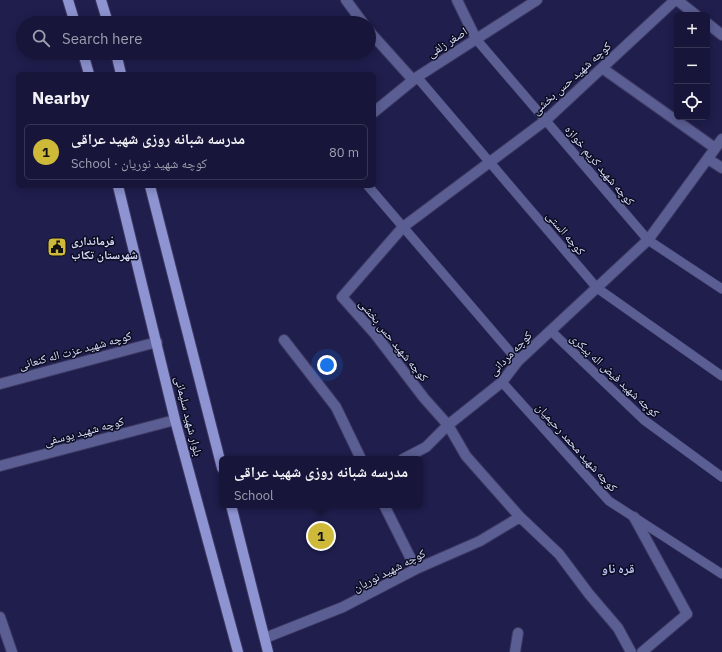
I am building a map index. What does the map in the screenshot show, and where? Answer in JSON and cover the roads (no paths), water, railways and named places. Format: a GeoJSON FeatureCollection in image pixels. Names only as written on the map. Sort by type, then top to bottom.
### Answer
{"type":"FeatureCollection","features":[{"type":"Feature","properties":{"kind":"main road"},"geometry":{"type":"LineString","coordinates":[[68,0],[73,16]]}},
{"type":"Feature","properties":{"kind":"main road"},"geometry":{"type":"LineString","coordinates":[[101,0],[106,16]]}},
{"type":"Feature","properties":{"kind":"main road"},"geometry":{"type":"LineString","coordinates":[[85,60],[88,72]]}},
{"type":"Feature","properties":{"kind":"main road"},"geometry":{"type":"LineString","coordinates":[[118,60],[121,72]]}},
{"type":"Feature","properties":{"kind":"main road","name":"بلوار شهید سلیمانی"},"geometry":{"type":"LineString","coordinates":[[118,188],[176,420],[238,652]]}},
{"type":"Feature","properties":{"kind":"main road","name":"بلوار شهید سلیمانی"},"geometry":{"type":"LineString","coordinates":[[151,188],[219,456]]}},
{"type":"Feature","properties":{"kind":"main road"},"geometry":{"type":"LineString","coordinates":[[232,508],[268,652]]}},
{"type":"Feature","properties":{"kind":"street"},"geometry":{"type":"LineString","coordinates":[[346,0],[358,16]]}},
{"type":"Feature","properties":{"kind":"street"},"geometry":{"type":"LineString","coordinates":[[457,0],[476,38]]}},
{"type":"Feature","properties":{"kind":"street","name":"اصغر زلفی"},"geometry":{"type":"LineString","coordinates":[[376,110],[415,78],[537,0]]}},
{"type":"Feature","properties":{"kind":"street"},"geometry":{"type":"LineString","coordinates":[[676,0],[692,12]]}},
{"type":"Feature","properties":{"kind":"street","name":"کوچه شهید حس بخشی"},"geometry":{"type":"LineString","coordinates":[[631,652],[618,628],[589,594],[559,554],[520,517],[466,456],[448,425],[424,398],[375,334],[342,297],[403,227],[546,120],[676,0]]}},
{"type":"Feature","properties":{"kind":"street"},"geometry":{"type":"LineString","coordinates":[[710,25],[722,35]]}},
{"type":"Feature","properties":{"kind":"street"},"geometry":{"type":"LineString","coordinates":[[376,38],[415,78]]}},
{"type":"Feature","properties":{"kind":"street"},"geometry":{"type":"LineString","coordinates":[[602,68],[715,148]]}},
{"type":"Feature","properties":{"kind":"street","name":"کوچه مردانی"},"geometry":{"type":"LineString","coordinates":[[409,456],[426,447],[448,425],[502,382],[518,360],[648,240],[722,139]]}},
{"type":"Feature","properties":{"kind":"street"},"geometry":{"type":"LineString","coordinates":[[708,159],[722,168]]}},
{"type":"Feature","properties":{"kind":"street"},"geometry":{"type":"LineString","coordinates":[[284,340],[336,407],[360,456]]}},
{"type":"Feature","properties":{"kind":"street","name":"کوچه شهید عزت اله کنعانی"},"geometry":{"type":"LineString","coordinates":[[0,384],[157,342]]}},
{"type":"Feature","properties":{"kind":"street","name":"کوچه شهید یوسفی"},"geometry":{"type":"LineString","coordinates":[[0,466],[176,420]]}},
{"type":"Feature","properties":{"kind":"street"},"geometry":{"type":"LineString","coordinates":[[385,508],[416,570]]}},
{"type":"Feature","properties":{"kind":"street","name":"کوچه شهید نوریان"},"geometry":{"type":"LineString","coordinates":[[265,638],[343,607],[416,570],[480,541],[520,517]]}},
{"type":"Feature","properties":{"kind":"street"},"geometry":{"type":"LineString","coordinates":[[634,517],[687,614],[642,652]]}},
{"type":"Feature","properties":{"kind":"street"},"geometry":{"type":"LineString","coordinates":[[0,617],[12,652]]}},
{"type":"Feature","properties":{"kind":"street"},"geometry":{"type":"LineString","coordinates":[[515,652],[518,633]]}},
{"type":"Feature","properties":{"kind":"lane","name":"کوچه شهید کریم خوازه"},"geometry":{"type":"LineString","coordinates":[[476,38],[648,240],[722,289]]}},
{"type":"Feature","properties":{"kind":"lane","name":"کوچه الستی"},"geometry":{"type":"LineString","coordinates":[[415,78],[490,162],[597,288],[722,376]]}},
{"type":"Feature","properties":{"kind":"lane"},"geometry":{"type":"LineString","coordinates":[[370,188],[518,360]]}},
{"type":"Feature","properties":{"kind":"lane","name":"کوچه شهید فیض اله پیکری"},"geometry":{"type":"LineString","coordinates":[[551,331],[644,420],[722,477]]}},
{"type":"Feature","properties":{"kind":"lane","name":"کوچه شهید محمد رحیمیان"},"geometry":{"type":"LineString","coordinates":[[502,382],[609,501],[722,574]]}},
{"type":"Feature","properties":{"kind":"place","name":"فرمانداری شهرستان تکاب"},"geometry":{"type":"Point","coordinates":[57,247]}},
{"type":"Feature","properties":{"kind":"place","name":"مدرسه شبانه روزی شهید عراقی"},"geometry":{"type":"Point","coordinates":[321,536]}},
{"type":"Feature","properties":{"kind":"district","name":"قره ناو"},"geometry":{"type":"Point","coordinates":[618,568]}}]}
